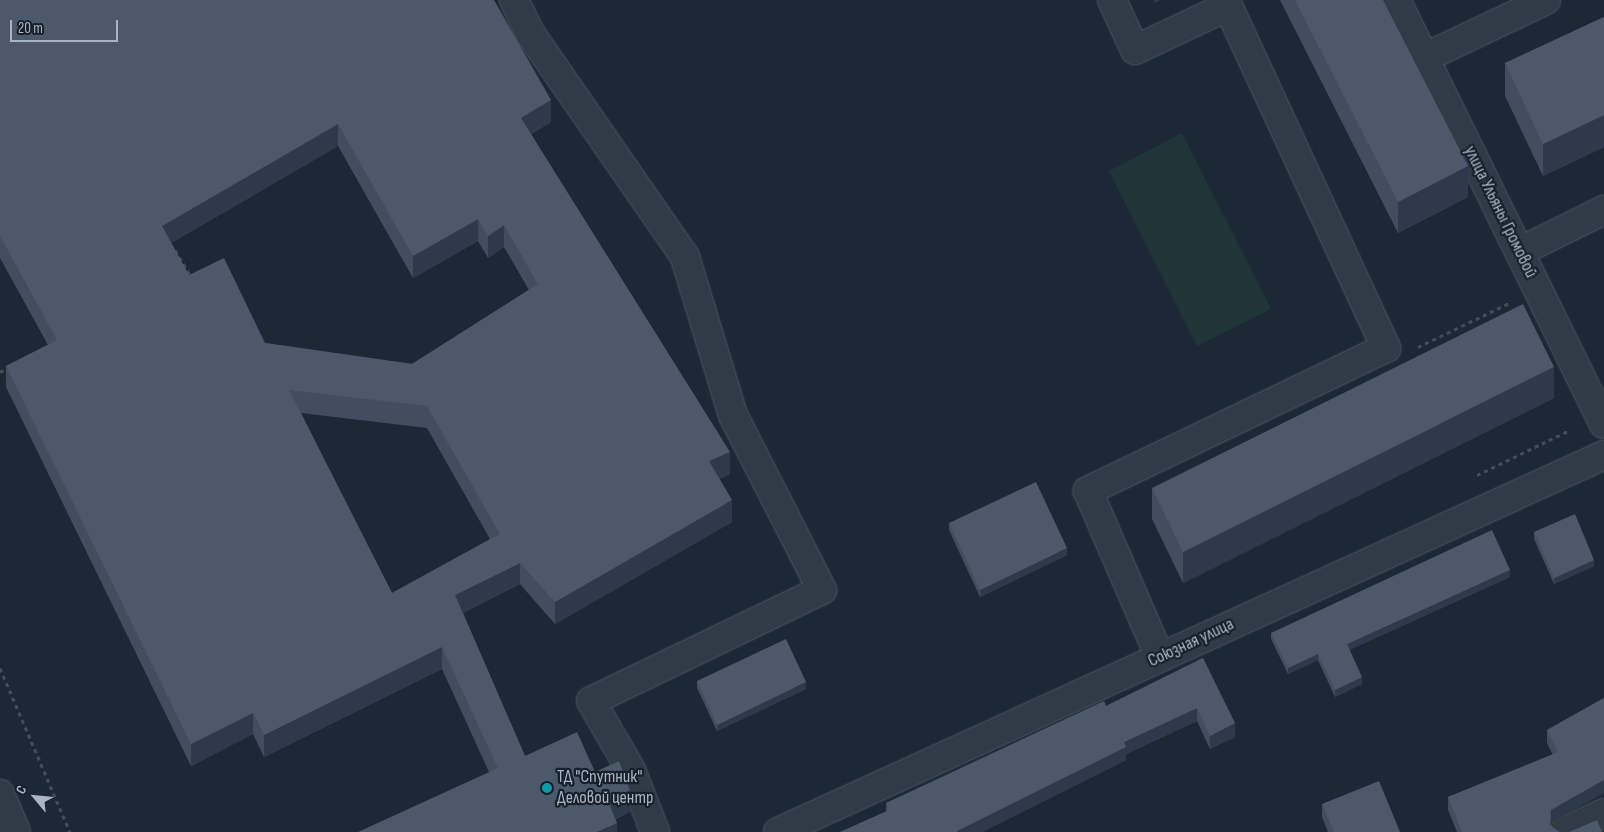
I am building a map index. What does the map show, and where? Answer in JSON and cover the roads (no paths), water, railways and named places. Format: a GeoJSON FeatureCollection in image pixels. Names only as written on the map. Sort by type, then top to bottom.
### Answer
{"type":"FeatureCollection","features":[{"type":"Feature","properties":{"kind":"street"},"geometry":{"type":"LineString","coordinates":[[514,0],[530,33],[685,257],[733,415],[822,590],[591,701],[631,770],[655,832]]}},
{"type":"Feature","properties":{"kind":"street"},"geometry":{"type":"LineString","coordinates":[[1112,0],[1135,50],[1228,6],[1386,348],[1088,491],[1160,658]]}},
{"type":"Feature","properties":{"kind":"street","name":"улица Ульяны Громовой"},"geometry":{"type":"LineString","coordinates":[[1396,0],[1604,424]]}},
{"type":"Feature","properties":{"kind":"street"},"geometry":{"type":"LineString","coordinates":[[1424,58],[1546,0]]}},
{"type":"Feature","properties":{"kind":"street"},"geometry":{"type":"LineString","coordinates":[[1519,252],[1604,210]]}},
{"type":"Feature","properties":{"kind":"street","name":"Союзная улица"},"geometry":{"type":"LineString","coordinates":[[778,832],[1604,455]]}},
{"type":"Feature","properties":{"kind":"street"},"geometry":{"type":"LineString","coordinates":[[0,794],[16,832]]}},
{"type":"Feature","properties":{"kind":"street"},"geometry":{"type":"LineString","coordinates":[[1564,832],[1604,813]]}},
{"type":"Feature","properties":{"kind":"place","name":"ТД \"Спутник\" Деловой центр"},"geometry":{"type":"Point","coordinates":[547,788]}}]}
